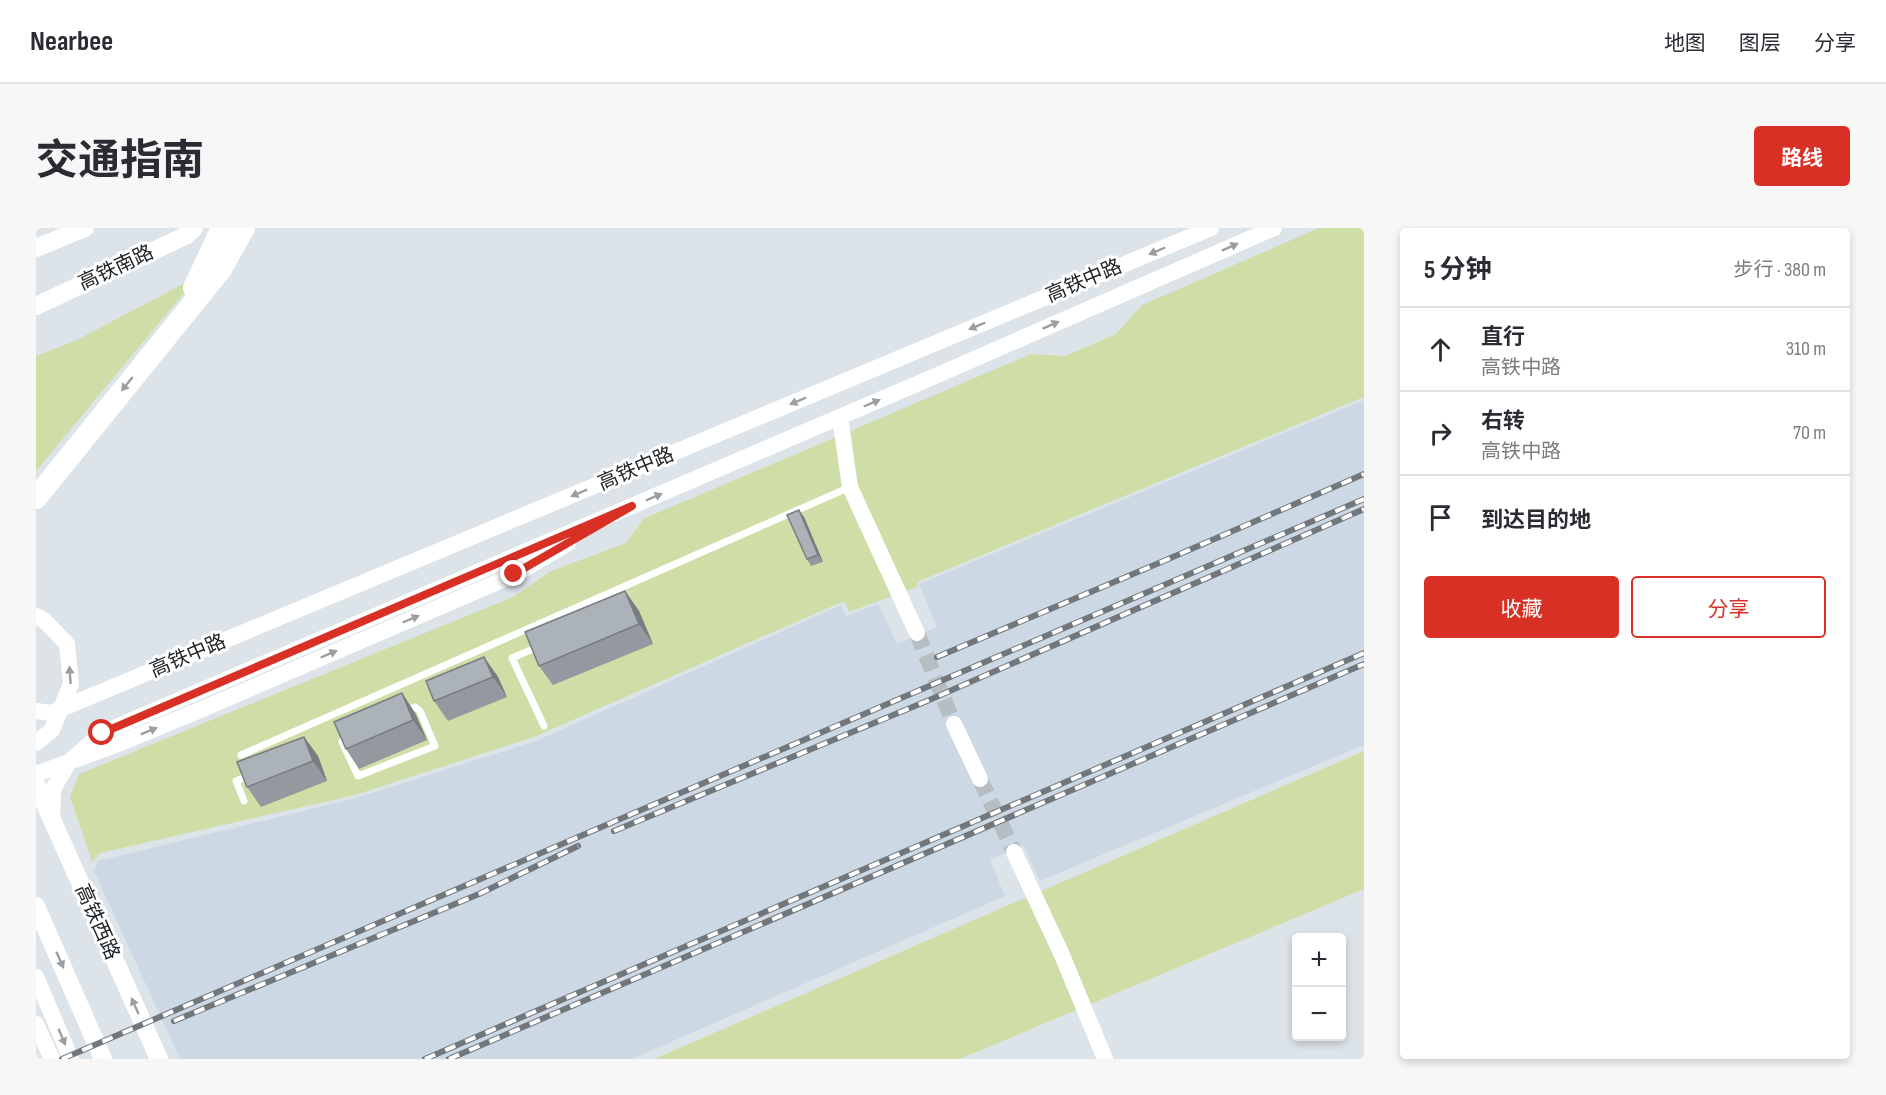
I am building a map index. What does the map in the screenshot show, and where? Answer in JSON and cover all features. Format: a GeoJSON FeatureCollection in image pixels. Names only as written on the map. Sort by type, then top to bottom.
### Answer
{"type":"FeatureCollection","features":[{"type":"Feature","properties":{"kind":"highway"},"geometry":{"type":"LineString","coordinates":[[164,339],[200,278],[222,228]]}},
{"type":"Feature","properties":{"kind":"highway"},"geometry":{"type":"LineString","coordinates":[[36,498],[221,269],[244,228]]}},
{"type":"Feature","properties":{"kind":"main road"},"geometry":{"type":"LineString","coordinates":[[36,248],[85,228]]}},
{"type":"Feature","properties":{"kind":"main road","name":"高铁南路"},"geometry":{"type":"LineString","coordinates":[[36,306],[187,235],[194,228]]}},
{"type":"Feature","properties":{"kind":"main road","name":"高铁西路"},"geometry":{"type":"LineString","coordinates":[[36,784],[159,1059]]}},
{"type":"Feature","properties":{"kind":"main road"},"geometry":{"type":"LineString","coordinates":[[36,906],[103,1059]]}},
{"type":"Feature","properties":{"kind":"street","name":"高铁中路"},"geometry":{"type":"LineString","coordinates":[[36,711],[51,713],[1211,228]]}},
{"type":"Feature","properties":{"kind":"street","name":"高铁中路"},"geometry":{"type":"LineString","coordinates":[[52,822],[53,789],[69,762],[102,733],[840,417],[1274,228]]}},
{"type":"Feature","properties":{"kind":"street"},"geometry":{"type":"LineString","coordinates":[[840,417],[850,487],[917,633]]}},
{"type":"Feature","properties":{"kind":"street","name":"高铁中路"},"geometry":{"type":"LineString","coordinates":[[36,774],[200,710],[514,574],[632,506]]}},
{"type":"Feature","properties":{"kind":"street"},"geometry":{"type":"LineString","coordinates":[[36,616],[44,620],[67,644],[71,684],[52,730],[36,743]]}},
{"type":"Feature","properties":{"kind":"street"},"geometry":{"type":"LineString","coordinates":[[954,724],[980,779]]}},
{"type":"Feature","properties":{"kind":"street"},"geometry":{"type":"LineString","coordinates":[[1014,852],[1062,955],[1105,1059]]}},
{"type":"Feature","properties":{"kind":"street"},"geometry":{"type":"LineString","coordinates":[[36,977],[71,1059]]}},
{"type":"Feature","properties":{"kind":"street"},"geometry":{"type":"LineString","coordinates":[[36,1024],[52,1059]]}},
{"type":"Feature","properties":{"kind":"lane"},"geometry":{"type":"LineString","coordinates":[[241,755],[353,710],[570,610],[850,487]]}},
{"type":"Feature","properties":{"kind":"lane"},"geometry":{"type":"LineString","coordinates":[[570,610],[574,619]]}},
{"type":"Feature","properties":{"kind":"lane"},"geometry":{"type":"LineString","coordinates":[[544,726],[512,658],[550,641]]}},
{"type":"Feature","properties":{"kind":"lane"},"geometry":{"type":"LineString","coordinates":[[353,732],[345,736],[342,742],[358,776],[435,746],[420,711],[415,708],[393,716]]}},
{"type":"Feature","properties":{"kind":"lane"},"geometry":{"type":"LineString","coordinates":[[270,742],[275,752]]}},
{"type":"Feature","properties":{"kind":"lane"},"geometry":{"type":"LineString","coordinates":[[244,801],[236,781],[258,772]]}},
{"type":"Feature","properties":{"kind":"shaded area"},"geometry":{"type":"Polygon","coordinates":[[[1364,400],[1364,745],[1040,881],[1023,845],[990,860],[1005,896],[632,1059],[180,1059],[94,871],[98,861],[356,798],[536,741],[841,605],[846,616],[878,604],[897,644],[937,627],[919,584],[1364,400]]]}},
{"type":"Feature","properties":{"kind":"green space"},"geometry":{"type":"Polygon","coordinates":[[[1319,228],[1364,228],[1364,397],[917,582],[917,587],[849,612],[844,601],[534,737],[355,795],[100,853],[92,862],[70,797],[79,774],[513,597],[551,571],[626,543],[643,519],[1031,354],[1065,356],[1116,334],[1142,305],[1319,228]]]}},
{"type":"Feature","properties":{"kind":"green space"},"geometry":{"type":"Polygon","coordinates":[[[198,276],[36,471],[36,356],[75,341],[198,276]]]}},
{"type":"Feature","properties":{"kind":"green space"},"geometry":{"type":"Polygon","coordinates":[[[1364,751],[1364,889],[960,1059],[654,1059],[1364,751]]]}},
{"type":"Feature","properties":{"kind":"building"},"geometry":{"type":"Polygon","coordinates":[[[799,510],[818,555],[807,559],[787,515],[799,510]]]}},
{"type":"Feature","properties":{"kind":"building"},"geometry":{"type":"Polygon","coordinates":[[[625,591],[639,624],[539,666],[525,632],[625,591]]]}},
{"type":"Feature","properties":{"kind":"building"},"geometry":{"type":"Polygon","coordinates":[[[484,657],[493,677],[434,701],[426,681],[484,657]]]}},
{"type":"Feature","properties":{"kind":"building"},"geometry":{"type":"Polygon","coordinates":[[[402,693],[413,720],[346,749],[334,722],[402,693]]]}},
{"type":"Feature","properties":{"kind":"building"},"geometry":{"type":"Polygon","coordinates":[[[304,737],[313,761],[247,787],[237,762],[304,737]]]}},
{"type":"Feature","properties":{"kind":"tunnel"},"geometry":{"type":"LineString","coordinates":[[917,633],[954,724]]}},
{"type":"Feature","properties":{"kind":"tunnel"},"geometry":{"type":"LineString","coordinates":[[980,779],[1014,852]]}},
{"type":"Feature","properties":{"kind":"railway"},"geometry":{"type":"LineString","coordinates":[[937,657],[1364,474]]}},
{"type":"Feature","properties":{"kind":"railway"},"geometry":{"type":"LineString","coordinates":[[62,1059],[1364,499]]}},
{"type":"Feature","properties":{"kind":"railway"},"geometry":{"type":"LineString","coordinates":[[614,831],[927,701],[1364,509]]}},
{"type":"Feature","properties":{"kind":"railway"},"geometry":{"type":"LineString","coordinates":[[425,1059],[1364,653]]}},
{"type":"Feature","properties":{"kind":"railway"},"geometry":{"type":"LineString","coordinates":[[449,1059],[1364,664]]}},
{"type":"Feature","properties":{"kind":"railway"},"geometry":{"type":"LineString","coordinates":[[174,1021],[479,894],[578,846]]}},
{"type":"Feature","properties":{"kind":"route"},"geometry":{"type":"LineString","coordinates":[[102,733],[632,506],[514,574]]}}]}
